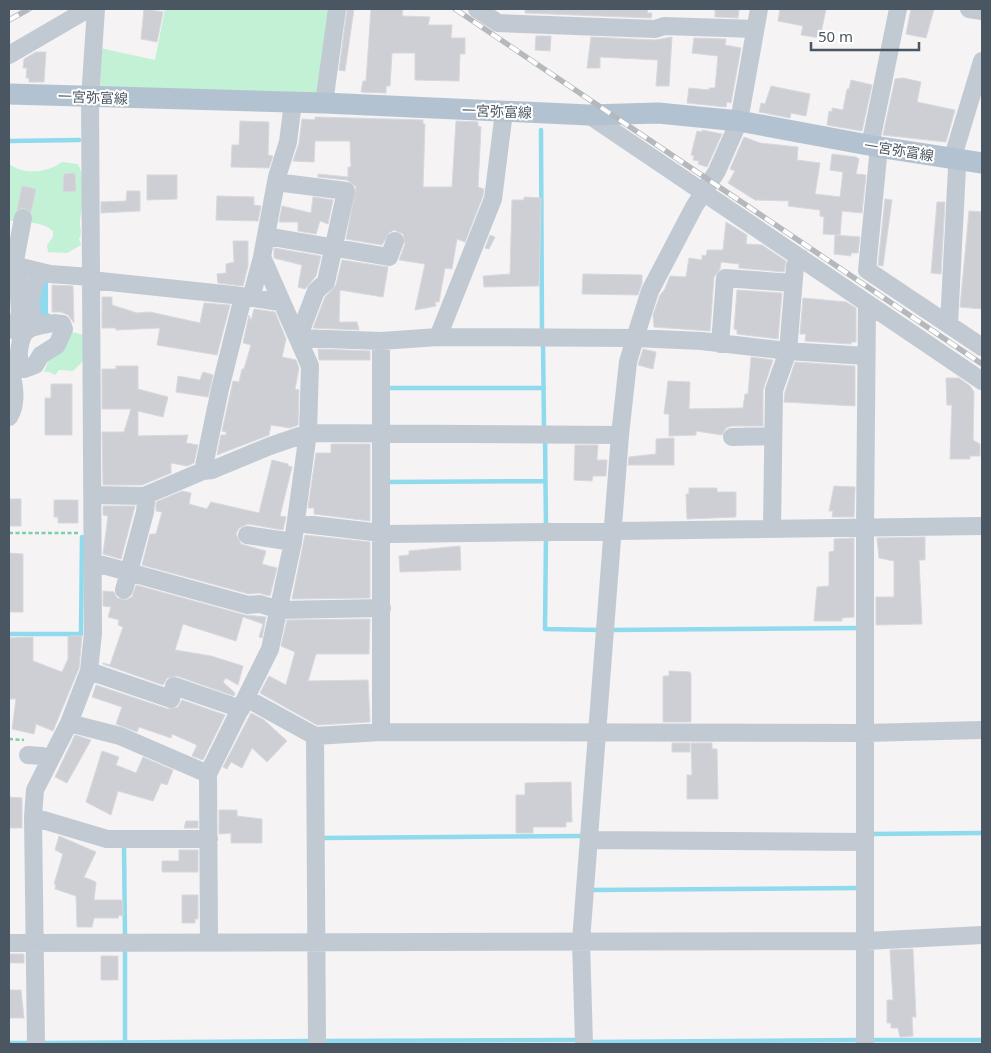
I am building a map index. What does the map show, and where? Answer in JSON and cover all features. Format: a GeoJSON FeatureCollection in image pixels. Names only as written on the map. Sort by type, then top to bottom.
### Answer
{"type":"FeatureCollection","features":[{"type":"Feature","properties":{"kind":"main road","name":"一宮弥富線"},"geometry":{"type":"LineString","coordinates":[[9,94],[90,98],[324,103],[589,115],[658,113],[739,121],[874,146],[982,163]]}},
{"type":"Feature","properties":{"kind":"street"},"geometry":{"type":"LineString","coordinates":[[9,55],[88,9]]}},
{"type":"Feature","properties":{"kind":"street"},"geometry":{"type":"LineString","coordinates":[[36,1044],[33,817],[35,790],[69,723],[89,671],[93,633],[90,98],[96,9]]}},
{"type":"Feature","properties":{"kind":"street"},"geometry":{"type":"LineString","coordinates":[[324,103],[337,9]]}},
{"type":"Feature","properties":{"kind":"street"},"geometry":{"type":"LineString","coordinates":[[477,9],[498,23],[518,16],[655,29],[664,26],[755,29]]}},
{"type":"Feature","properties":{"kind":"street"},"geometry":{"type":"LineString","coordinates":[[584,1044],[582,941],[620,435],[628,362],[650,291],[704,191],[717,171],[739,121],[759,9]]}},
{"type":"Feature","properties":{"kind":"street"},"geometry":{"type":"LineString","coordinates":[[898,9],[874,146],[867,270],[982,347]]}},
{"type":"Feature","properties":{"kind":"street"},"geometry":{"type":"LineString","coordinates":[[969,9],[982,11]]}},
{"type":"Feature","properties":{"kind":"street"},"geometry":{"type":"LineString","coordinates":[[949,324],[955,150],[982,61]]}},
{"type":"Feature","properties":{"kind":"street"},"geometry":{"type":"LineString","coordinates":[[204,471],[220,389],[247,297],[262,257],[276,182],[288,142],[293,102]]}},
{"type":"Feature","properties":{"kind":"street"},"geometry":{"type":"LineString","coordinates":[[438,337],[493,199],[504,112]]}},
{"type":"Feature","properties":{"kind":"street"},"geometry":{"type":"LineString","coordinates":[[589,115],[704,191],[982,381]]}},
{"type":"Feature","properties":{"kind":"street"},"geometry":{"type":"LineString","coordinates":[[276,182],[346,192],[326,282],[316,290],[298,338]]}},
{"type":"Feature","properties":{"kind":"street"},"geometry":{"type":"LineString","coordinates":[[16,331],[20,313],[13,265],[22,218]]}},
{"type":"Feature","properties":{"kind":"street"},"geometry":{"type":"LineString","coordinates":[[266,236],[389,257],[395,241]]}},
{"type":"Feature","properties":{"kind":"street"},"geometry":{"type":"LineString","coordinates":[[209,942],[208,774],[270,649],[293,542],[308,433],[310,366],[280,302],[262,257]]}},
{"type":"Feature","properties":{"kind":"street"},"geometry":{"type":"LineString","coordinates":[[772,528],[774,390],[788,351],[795,266],[801,258]]}},
{"type":"Feature","properties":{"kind":"street"},"geometry":{"type":"LineString","coordinates":[[13,265],[41,272],[280,302]]}},
{"type":"Feature","properties":{"kind":"street"},"geometry":{"type":"LineString","coordinates":[[41,272],[32,287],[31,298],[34,316],[41,325]]}},
{"type":"Feature","properties":{"kind":"street"},"geometry":{"type":"LineString","coordinates":[[720,344],[726,278],[793,283]]}},
{"type":"Feature","properties":{"kind":"street"},"geometry":{"type":"LineString","coordinates":[[865,1044],[867,303]]}},
{"type":"Feature","properties":{"kind":"street"},"geometry":{"type":"LineString","coordinates":[[13,369],[30,369],[36,365],[41,354],[58,345],[64,329],[62,324],[41,325],[16,331]]}},
{"type":"Feature","properties":{"kind":"street"},"geometry":{"type":"LineString","coordinates":[[64,329],[90,329]]}},
{"type":"Feature","properties":{"kind":"street"},"geometry":{"type":"LineString","coordinates":[[9,417],[13,409],[13,369],[18,356],[21,335],[16,331]]}},
{"type":"Feature","properties":{"kind":"street"},"geometry":{"type":"LineString","coordinates":[[298,338],[381,341],[438,337],[635,338],[866,356]]}},
{"type":"Feature","properties":{"kind":"street"},"geometry":{"type":"LineString","coordinates":[[381,341],[381,732]]}},
{"type":"Feature","properties":{"kind":"street"},"geometry":{"type":"LineString","coordinates":[[92,495],[144,496],[204,471],[212,470],[270,446],[308,433],[381,435],[620,435]]}},
{"type":"Feature","properties":{"kind":"street"},"geometry":{"type":"LineString","coordinates":[[732,436],[773,436]]}},
{"type":"Feature","properties":{"kind":"street"},"geometry":{"type":"LineString","coordinates":[[124,590],[145,512],[146,502],[144,496]]}},
{"type":"Feature","properties":{"kind":"street"},"geometry":{"type":"LineString","coordinates":[[296,524],[382,532],[982,526]]}},
{"type":"Feature","properties":{"kind":"street"},"geometry":{"type":"LineString","coordinates":[[247,535],[293,542]]}},
{"type":"Feature","properties":{"kind":"street"},"geometry":{"type":"LineString","coordinates":[[92,562],[248,605],[260,604],[279,610],[382,608]]}},
{"type":"Feature","properties":{"kind":"street"},"geometry":{"type":"LineString","coordinates":[[89,671],[171,698],[174,686],[243,703],[315,736],[381,732],[865,733],[982,730]]}},
{"type":"Feature","properties":{"kind":"street"},"geometry":{"type":"LineString","coordinates":[[69,723],[120,736],[208,774]]}},
{"type":"Feature","properties":{"kind":"street"},"geometry":{"type":"LineString","coordinates":[[315,736],[317,1044]]}},
{"type":"Feature","properties":{"kind":"street"},"geometry":{"type":"LineString","coordinates":[[28,755],[42,756],[50,760]]}},
{"type":"Feature","properties":{"kind":"street"},"geometry":{"type":"LineString","coordinates":[[33,817],[106,839],[209,840]]}},
{"type":"Feature","properties":{"kind":"street"},"geometry":{"type":"LineString","coordinates":[[589,840],[865,842]]}},
{"type":"Feature","properties":{"kind":"street"},"geometry":{"type":"LineString","coordinates":[[9,943],[866,941],[982,935]]}},
{"type":"Feature","properties":{"kind":"path"},"geometry":{"type":"LineString","coordinates":[[9,533],[92,533]]}},
{"type":"Feature","properties":{"kind":"green space"},"geometry":{"type":"Polygon","coordinates":[[[165,9],[332,9],[320,94],[99,87],[100,48],[155,60],[165,9]]]}},
{"type":"Feature","properties":{"kind":"green space"},"geometry":{"type":"Polygon","coordinates":[[[62,162],[78,164],[83,178],[81,234],[79,239],[81,245],[67,253],[48,252],[47,245],[53,237],[53,231],[49,228],[32,223],[9,221],[9,164],[21,170],[35,171],[56,166],[62,162]]]}},
{"type":"Feature","properties":{"kind":"green space"},"geometry":{"type":"Polygon","coordinates":[[[72,332],[84,335],[83,361],[73,371],[59,370],[55,375],[44,372],[48,362],[72,332]]]}},
{"type":"Feature","properties":{"kind":"water"},"geometry":{"type":"Polygon","coordinates":[[[40,281],[48,281],[48,313],[56,318],[41,320],[35,289],[40,281]]]}},
{"type":"Feature","properties":{"kind":"building"},"geometry":{"type":"Polygon","coordinates":[[[144,9],[163,12],[157,42],[141,39],[144,9]]]}},
{"type":"Feature","properties":{"kind":"building"},"geometry":{"type":"Polygon","coordinates":[[[347,9],[354,9],[345,71],[339,70],[347,9]]]}},
{"type":"Feature","properties":{"kind":"building"},"geometry":{"type":"Polygon","coordinates":[[[371,9],[403,9],[402,16],[430,17],[428,25],[452,25],[451,38],[465,38],[465,54],[460,54],[459,81],[415,80],[415,53],[392,53],[390,86],[386,86],[386,93],[361,92],[363,81],[366,81],[371,9]]]}},
{"type":"Feature","properties":{"kind":"building"},"geometry":{"type":"Polygon","coordinates":[[[525,9],[648,9],[647,13],[652,13],[651,18],[525,13],[525,9]]]}},
{"type":"Feature","properties":{"kind":"building"},"geometry":{"type":"Polygon","coordinates":[[[715,9],[739,9],[738,18],[715,17],[715,9]]]}},
{"type":"Feature","properties":{"kind":"building"},"geometry":{"type":"Polygon","coordinates":[[[780,9],[826,9],[820,38],[801,35],[803,26],[778,21],[780,9]]]}},
{"type":"Feature","properties":{"kind":"building"},"geometry":{"type":"Polygon","coordinates":[[[911,9],[934,9],[926,38],[906,34],[911,9]]]}},
{"type":"Feature","properties":{"kind":"building"},"geometry":{"type":"Polygon","coordinates":[[[536,36],[551,36],[550,51],[535,50],[536,36]]]}},
{"type":"Feature","properties":{"kind":"building"},"geometry":{"type":"Polygon","coordinates":[[[591,37],[655,40],[672,37],[669,86],[656,86],[658,60],[600,57],[600,68],[587,68],[591,37]]]}},
{"type":"Feature","properties":{"kind":"building"},"geometry":{"type":"Polygon","coordinates":[[[694,38],[726,39],[725,45],[741,48],[731,103],[727,102],[726,107],[687,103],[689,88],[709,90],[709,88],[715,88],[718,56],[692,53],[694,38]]]}},
{"type":"Feature","properties":{"kind":"building"},"geometry":{"type":"Polygon","coordinates":[[[36,52],[46,52],[44,82],[29,82],[29,78],[26,78],[27,68],[23,68],[24,59],[36,52]]]}},
{"type":"Feature","properties":{"kind":"building"},"geometry":{"type":"Polygon","coordinates":[[[903,78],[921,82],[917,102],[955,110],[946,142],[883,135],[895,79],[903,78]]]}},
{"type":"Feature","properties":{"kind":"building"},"geometry":{"type":"Polygon","coordinates":[[[851,80],[872,85],[862,131],[827,125],[829,111],[832,112],[832,108],[843,110],[847,89],[849,89],[851,80]]]}},
{"type":"Feature","properties":{"kind":"building"},"geometry":{"type":"Polygon","coordinates":[[[771,86],[810,94],[806,116],[791,113],[790,118],[759,112],[761,103],[765,104],[771,86]]]}},
{"type":"Feature","properties":{"kind":"building"},"geometry":{"type":"Polygon","coordinates":[[[315,117],[423,120],[423,124],[425,124],[423,187],[452,187],[456,121],[478,122],[478,126],[481,127],[478,187],[484,189],[483,196],[465,242],[457,239],[452,269],[445,268],[439,302],[435,302],[436,306],[415,310],[425,264],[399,260],[405,244],[403,234],[394,230],[389,233],[382,245],[346,239],[356,187],[347,180],[318,177],[318,174],[348,177],[348,167],[351,167],[350,141],[315,141],[314,162],[293,161],[299,143],[302,119],[315,120],[315,117]]]}},
{"type":"Feature","properties":{"kind":"building"},"geometry":{"type":"Polygon","coordinates":[[[240,121],[269,122],[268,155],[273,156],[269,168],[231,167],[232,145],[239,145],[240,121]]]}},
{"type":"Feature","properties":{"kind":"building"},"geometry":{"type":"Polygon","coordinates":[[[702,130],[722,134],[707,167],[698,164],[699,161],[693,160],[694,156],[691,155],[697,131],[702,132],[702,130]]]}},
{"type":"Feature","properties":{"kind":"building"},"geometry":{"type":"Polygon","coordinates":[[[744,137],[760,143],[798,147],[797,160],[820,163],[815,194],[840,197],[843,172],[830,170],[832,154],[856,157],[859,159],[856,174],[866,175],[862,213],[842,211],[840,235],[823,234],[824,217],[820,216],[820,210],[788,206],[789,201],[755,200],[728,183],[735,171],[730,169],[744,137]]]}},
{"type":"Feature","properties":{"kind":"building"},"geometry":{"type":"Polygon","coordinates":[[[75,173],[76,191],[63,192],[64,174],[75,173]]]}},
{"type":"Feature","properties":{"kind":"building"},"geometry":{"type":"Polygon","coordinates":[[[147,175],[177,175],[177,199],[147,200],[147,175]]]}},
{"type":"Feature","properties":{"kind":"building"},"geometry":{"type":"Polygon","coordinates":[[[22,186],[36,189],[31,212],[24,208],[17,210],[22,186]]]}},
{"type":"Feature","properties":{"kind":"building"},"geometry":{"type":"Polygon","coordinates":[[[127,191],[140,191],[140,211],[101,213],[101,202],[126,201],[127,191]]]}},
{"type":"Feature","properties":{"kind":"building"},"geometry":{"type":"Polygon","coordinates":[[[217,196],[254,197],[254,205],[261,206],[258,221],[216,220],[217,196]]]}},
{"type":"Feature","properties":{"kind":"building"},"geometry":{"type":"Polygon","coordinates":[[[313,197],[333,200],[328,224],[320,221],[316,234],[298,231],[298,222],[279,222],[282,206],[311,213],[313,197]]]}},
{"type":"Feature","properties":{"kind":"building"},"geometry":{"type":"Polygon","coordinates":[[[524,197],[541,198],[539,286],[484,287],[483,276],[510,274],[512,200],[524,200],[524,197]]]}},
{"type":"Feature","properties":{"kind":"building"},"geometry":{"type":"Polygon","coordinates":[[[885,199],[892,200],[883,266],[878,265],[885,199]]]}},
{"type":"Feature","properties":{"kind":"building"},"geometry":{"type":"Polygon","coordinates":[[[937,202],[945,202],[941,274],[931,273],[937,202]]]}},
{"type":"Feature","properties":{"kind":"building"},"geometry":{"type":"Polygon","coordinates":[[[969,211],[982,212],[982,309],[960,307],[969,211]]]}},
{"type":"Feature","properties":{"kind":"building"},"geometry":{"type":"Polygon","coordinates":[[[726,222],[747,235],[746,244],[762,245],[786,261],[784,272],[739,268],[739,264],[721,262],[720,269],[714,277],[710,331],[654,327],[653,315],[660,295],[665,289],[670,276],[686,277],[689,258],[702,260],[702,255],[706,256],[707,250],[723,250],[726,222]]]}},
{"type":"Feature","properties":{"kind":"building"},"geometry":{"type":"Polygon","coordinates":[[[490,235],[495,237],[489,249],[485,248],[490,235]]]}},
{"type":"Feature","properties":{"kind":"building"},"geometry":{"type":"Polygon","coordinates":[[[835,235],[860,237],[858,253],[851,253],[851,256],[834,254],[835,235]]]}},
{"type":"Feature","properties":{"kind":"building"},"geometry":{"type":"Polygon","coordinates":[[[233,241],[248,241],[248,266],[243,286],[218,283],[217,274],[226,273],[226,264],[234,262],[233,241]]]}},
{"type":"Feature","properties":{"kind":"building"},"geometry":{"type":"Polygon","coordinates":[[[274,248],[321,256],[316,276],[305,289],[298,287],[302,265],[274,258],[274,248]]]}},
{"type":"Feature","properties":{"kind":"building"},"geometry":{"type":"Polygon","coordinates":[[[342,260],[388,267],[383,297],[340,290],[339,322],[357,322],[359,330],[313,328],[325,297],[336,285],[342,260]]]}},
{"type":"Feature","properties":{"kind":"building"},"geometry":{"type":"Polygon","coordinates":[[[583,274],[642,275],[642,283],[638,295],[582,294],[583,274]]]}},
{"type":"Feature","properties":{"kind":"building"},"geometry":{"type":"Polygon","coordinates":[[[52,285],[73,286],[74,323],[68,315],[61,312],[52,312],[52,285]]]}},
{"type":"Feature","properties":{"kind":"building"},"geometry":{"type":"Polygon","coordinates":[[[737,290],[782,293],[778,339],[737,334],[737,330],[734,329],[737,290]]]}},
{"type":"Feature","properties":{"kind":"building"},"geometry":{"type":"Polygon","coordinates":[[[102,297],[112,297],[112,305],[137,313],[150,312],[200,323],[204,303],[230,305],[217,355],[157,345],[160,328],[116,330],[116,328],[102,328],[102,297]]]}},
{"type":"Feature","properties":{"kind":"building"},"geometry":{"type":"Polygon","coordinates":[[[803,298],[846,302],[856,308],[856,342],[851,342],[851,344],[805,341],[806,334],[800,334],[803,298]]]}},
{"type":"Feature","properties":{"kind":"building"},"geometry":{"type":"Polygon","coordinates":[[[254,309],[275,312],[286,339],[282,357],[296,360],[299,368],[295,389],[299,390],[298,425],[290,428],[271,425],[269,435],[217,455],[221,435],[226,435],[226,432],[222,431],[233,381],[239,382],[251,345],[243,343],[249,315],[251,321],[254,309]]]}},
{"type":"Feature","properties":{"kind":"building"},"geometry":{"type":"Polygon","coordinates":[[[318,349],[370,351],[370,360],[319,360],[318,349]]]}},
{"type":"Feature","properties":{"kind":"building"},"geometry":{"type":"Polygon","coordinates":[[[643,349],[656,352],[653,369],[638,365],[643,349]]]}},
{"type":"Feature","properties":{"kind":"building"},"geometry":{"type":"Polygon","coordinates":[[[751,357],[773,360],[763,390],[763,426],[731,426],[726,428],[722,435],[696,431],[696,435],[669,436],[669,414],[664,414],[668,381],[690,382],[689,409],[743,408],[745,394],[748,394],[751,357]]]}},
{"type":"Feature","properties":{"kind":"building"},"geometry":{"type":"Polygon","coordinates":[[[795,362],[855,366],[855,406],[784,402],[785,392],[795,362]]]}},
{"type":"Feature","properties":{"kind":"building"},"geometry":{"type":"Polygon","coordinates":[[[116,366],[138,366],[138,389],[168,397],[163,417],[138,411],[138,436],[188,435],[186,443],[198,445],[194,463],[187,466],[171,463],[171,473],[142,485],[103,485],[102,432],[124,432],[131,409],[102,409],[102,369],[116,369],[116,366]]]}},
{"type":"Feature","properties":{"kind":"building"},"geometry":{"type":"Polygon","coordinates":[[[203,372],[213,375],[208,397],[176,392],[178,376],[200,380],[203,372]]]}},
{"type":"Feature","properties":{"kind":"building"},"geometry":{"type":"Polygon","coordinates":[[[946,378],[959,378],[970,386],[974,392],[973,440],[980,444],[980,456],[970,456],[970,459],[950,459],[952,405],[947,405],[946,378]]]}},
{"type":"Feature","properties":{"kind":"building"},"geometry":{"type":"Polygon","coordinates":[[[51,384],[72,384],[72,435],[45,435],[45,398],[51,398],[51,384]]]}},
{"type":"Feature","properties":{"kind":"building"},"geometry":{"type":"Polygon","coordinates":[[[674,438],[674,465],[628,465],[629,457],[656,454],[656,439],[674,438]]]}},
{"type":"Feature","properties":{"kind":"building"},"geometry":{"type":"Polygon","coordinates":[[[331,444],[370,444],[370,521],[314,514],[314,508],[308,508],[316,453],[331,453],[331,444]]]}},
{"type":"Feature","properties":{"kind":"building"},"geometry":{"type":"Polygon","coordinates":[[[575,445],[598,445],[597,460],[607,460],[606,476],[593,476],[592,481],[574,480],[575,445]]]}},
{"type":"Feature","properties":{"kind":"building"},"geometry":{"type":"Polygon","coordinates":[[[272,460],[288,464],[288,466],[292,467],[280,516],[286,517],[283,530],[248,524],[239,528],[236,534],[241,544],[266,551],[262,564],[277,568],[270,596],[259,593],[249,594],[142,565],[150,534],[156,534],[162,512],[156,511],[156,502],[182,491],[191,493],[189,504],[207,509],[211,502],[259,513],[272,460]]]}},
{"type":"Feature","properties":{"kind":"building"},"geometry":{"type":"Polygon","coordinates":[[[834,486],[855,487],[854,517],[832,517],[833,511],[829,511],[834,486]]]}},
{"type":"Feature","properties":{"kind":"building"},"geometry":{"type":"Polygon","coordinates":[[[689,488],[717,488],[717,492],[736,492],[736,517],[687,519],[686,494],[689,494],[689,488]]]}},
{"type":"Feature","properties":{"kind":"building"},"geometry":{"type":"Polygon","coordinates":[[[9,499],[21,499],[21,526],[9,526],[9,499]]]}},
{"type":"Feature","properties":{"kind":"building"},"geometry":{"type":"Polygon","coordinates":[[[54,500],[78,500],[78,523],[58,523],[58,517],[54,517],[54,500]]]}},
{"type":"Feature","properties":{"kind":"building"},"geometry":{"type":"Polygon","coordinates":[[[103,506],[135,506],[121,559],[103,554],[108,516],[103,515],[103,506]]]}},
{"type":"Feature","properties":{"kind":"building"},"geometry":{"type":"Polygon","coordinates":[[[305,535],[370,542],[370,598],[292,599],[305,535]]]}},
{"type":"Feature","properties":{"kind":"building"},"geometry":{"type":"Polygon","coordinates":[[[925,537],[925,560],[919,560],[922,624],[876,625],[876,597],[894,597],[894,561],[879,558],[877,538],[925,537]]]}},
{"type":"Feature","properties":{"kind":"building"},"geometry":{"type":"Polygon","coordinates":[[[854,538],[854,617],[842,618],[842,621],[814,621],[817,587],[829,586],[829,552],[834,551],[834,539],[854,538]]]}},
{"type":"Feature","properties":{"kind":"building"},"geometry":{"type":"Polygon","coordinates":[[[460,546],[461,570],[400,572],[399,556],[409,555],[409,551],[460,546]]]}},
{"type":"Feature","properties":{"kind":"building"},"geometry":{"type":"Polygon","coordinates":[[[9,553],[23,554],[23,612],[9,612],[9,553]]]}},
{"type":"Feature","properties":{"kind":"building"},"geometry":{"type":"Polygon","coordinates":[[[136,585],[245,615],[266,617],[262,638],[259,637],[263,624],[243,617],[236,641],[183,624],[175,650],[211,656],[243,666],[238,685],[226,678],[223,682],[235,693],[234,696],[177,676],[167,678],[163,685],[103,664],[110,665],[123,627],[118,625],[119,620],[108,617],[111,607],[103,606],[103,591],[114,592],[117,598],[126,600],[132,597],[136,585]]]}},
{"type":"Feature","properties":{"kind":"building"},"geometry":{"type":"Polygon","coordinates":[[[370,619],[369,654],[316,654],[308,681],[368,680],[370,722],[317,725],[260,693],[269,676],[286,685],[295,652],[281,646],[287,620],[370,619]]]}},
{"type":"Feature","properties":{"kind":"building"},"geometry":{"type":"Polygon","coordinates":[[[68,636],[82,636],[79,668],[53,731],[36,724],[34,734],[12,729],[16,699],[9,699],[9,638],[33,637],[33,661],[62,672],[68,659],[68,636]]]}},
{"type":"Feature","properties":{"kind":"building"},"geometry":{"type":"Polygon","coordinates":[[[669,671],[690,672],[691,674],[691,722],[663,722],[663,676],[669,676],[669,671]]]}},
{"type":"Feature","properties":{"kind":"building"},"geometry":{"type":"Polygon","coordinates":[[[96,685],[168,709],[178,707],[182,700],[225,715],[203,760],[192,756],[197,745],[172,734],[171,738],[139,727],[137,732],[116,724],[122,707],[92,697],[96,685]]]}},
{"type":"Feature","properties":{"kind":"building"},"geometry":{"type":"Polygon","coordinates":[[[251,713],[264,720],[287,741],[267,762],[252,748],[242,768],[231,762],[227,769],[223,767],[251,713]]]}},
{"type":"Feature","properties":{"kind":"building"},"geometry":{"type":"Polygon","coordinates":[[[75,735],[91,740],[67,783],[55,777],[75,735]]]}},
{"type":"Feature","properties":{"kind":"building"},"geometry":{"type":"Polygon","coordinates":[[[672,743],[690,743],[690,752],[672,752],[672,743]]]}},
{"type":"Feature","properties":{"kind":"building"},"geometry":{"type":"Polygon","coordinates":[[[691,743],[712,743],[712,749],[717,749],[718,799],[687,799],[687,775],[692,775],[691,743]]]}},
{"type":"Feature","properties":{"kind":"building"},"geometry":{"type":"Polygon","coordinates":[[[102,751],[119,757],[116,765],[136,773],[143,757],[173,770],[167,785],[161,783],[153,801],[118,791],[111,815],[86,802],[102,751]]]}},
{"type":"Feature","properties":{"kind":"building"},"geometry":{"type":"Polygon","coordinates":[[[571,782],[572,822],[566,822],[566,827],[533,827],[533,833],[516,833],[516,795],[525,795],[525,783],[571,782]]]}},
{"type":"Feature","properties":{"kind":"building"},"geometry":{"type":"Polygon","coordinates":[[[9,797],[22,798],[22,828],[9,828],[9,797]]]}},
{"type":"Feature","properties":{"kind":"building"},"geometry":{"type":"Polygon","coordinates":[[[219,810],[237,810],[237,816],[262,819],[262,843],[231,843],[231,833],[219,834],[219,810]]]}},
{"type":"Feature","properties":{"kind":"building"},"geometry":{"type":"Polygon","coordinates":[[[186,821],[198,821],[198,828],[184,828],[186,821]]]}},
{"type":"Feature","properties":{"kind":"building"},"geometry":{"type":"Polygon","coordinates":[[[59,836],[96,852],[84,877],[96,882],[94,900],[123,900],[123,916],[119,915],[118,918],[94,918],[92,927],[77,927],[76,896],[55,889],[56,884],[54,884],[63,854],[55,850],[59,836]]]}},
{"type":"Feature","properties":{"kind":"building"},"geometry":{"type":"Polygon","coordinates":[[[179,850],[198,850],[198,872],[162,872],[162,861],[179,861],[179,850]]]}},
{"type":"Feature","properties":{"kind":"building"},"geometry":{"type":"Polygon","coordinates":[[[182,895],[198,895],[198,919],[195,919],[195,923],[182,923],[182,895]]]}},
{"type":"Feature","properties":{"kind":"building"},"geometry":{"type":"Polygon","coordinates":[[[913,949],[916,1017],[912,1017],[913,1036],[900,1037],[898,1028],[891,1028],[891,1023],[887,1023],[887,1000],[893,1000],[890,950],[913,949]]]}},
{"type":"Feature","properties":{"kind":"building"},"geometry":{"type":"Polygon","coordinates":[[[9,954],[24,954],[24,963],[9,963],[9,954]]]}},
{"type":"Feature","properties":{"kind":"building"},"geometry":{"type":"Polygon","coordinates":[[[101,956],[118,956],[118,980],[101,980],[101,956]]]}},
{"type":"Feature","properties":{"kind":"building"},"geometry":{"type":"Polygon","coordinates":[[[9,990],[21,990],[24,1018],[9,1018],[9,990]]]}},
{"type":"Feature","properties":{"kind":"waterway"},"geometry":{"type":"LineString","coordinates":[[541,130],[542,333]]}},
{"type":"Feature","properties":{"kind":"waterway"},"geometry":{"type":"LineString","coordinates":[[9,141],[79,140]]}},
{"type":"Feature","properties":{"kind":"waterway"},"geometry":{"type":"LineString","coordinates":[[543,342],[544,429]]}},
{"type":"Feature","properties":{"kind":"waterway"},"geometry":{"type":"LineString","coordinates":[[386,388],[544,388]]}},
{"type":"Feature","properties":{"kind":"waterway"},"geometry":{"type":"LineString","coordinates":[[545,437],[546,527]]}},
{"type":"Feature","properties":{"kind":"waterway"},"geometry":{"type":"LineString","coordinates":[[387,482],[545,481]]}},
{"type":"Feature","properties":{"kind":"waterway"},"geometry":{"type":"LineString","coordinates":[[546,535],[545,629],[600,630]]}},
{"type":"Feature","properties":{"kind":"waterway"},"geometry":{"type":"LineString","coordinates":[[9,634],[81,634],[82,537]]}},
{"type":"Feature","properties":{"kind":"waterway"},"geometry":{"type":"LineString","coordinates":[[608,630],[859,628]]}},
{"type":"Feature","properties":{"kind":"waterway"},"geometry":{"type":"LineString","coordinates":[[870,834],[982,833]]}},
{"type":"Feature","properties":{"kind":"waterway"},"geometry":{"type":"LineString","coordinates":[[320,838],[582,836]]}},
{"type":"Feature","properties":{"kind":"waterway"},"geometry":{"type":"LineString","coordinates":[[124,844],[125,939]]}},
{"type":"Feature","properties":{"kind":"waterway"},"geometry":{"type":"LineString","coordinates":[[592,890],[861,888]]}},
{"type":"Feature","properties":{"kind":"waterway"},"geometry":{"type":"LineString","coordinates":[[125,948],[125,1042]]}},
{"type":"Feature","properties":{"kind":"waterway"},"geometry":{"type":"LineString","coordinates":[[323,1041],[574,1040]]}},
{"type":"Feature","properties":{"kind":"waterway"},"geometry":{"type":"LineString","coordinates":[[591,1042],[860,1040]]}},
{"type":"Feature","properties":{"kind":"waterway"},"geometry":{"type":"LineString","coordinates":[[873,1040],[982,1040]]}},
{"type":"Feature","properties":{"kind":"waterway"},"geometry":{"type":"LineString","coordinates":[[45,1043],[310,1041]]}},
{"type":"Feature","properties":{"kind":"waterway"},"geometry":{"type":"LineString","coordinates":[[9,1043],[27,1043]]}},
{"type":"Feature","properties":{"kind":"railway"},"geometry":{"type":"LineString","coordinates":[[9,20],[29,9]]}},
{"type":"Feature","properties":{"kind":"railway"},"geometry":{"type":"LineString","coordinates":[[455,9],[982,364]]}}]}
